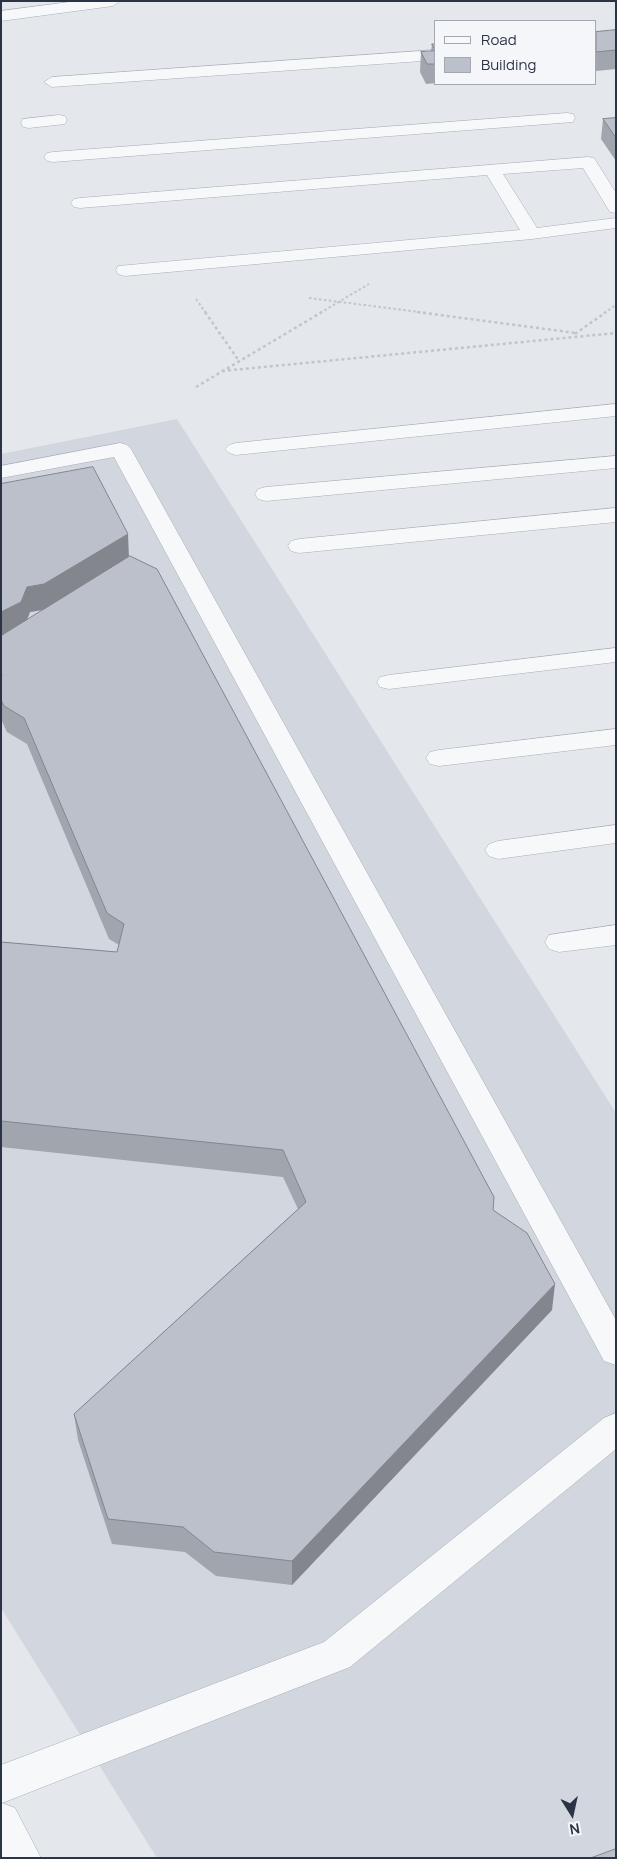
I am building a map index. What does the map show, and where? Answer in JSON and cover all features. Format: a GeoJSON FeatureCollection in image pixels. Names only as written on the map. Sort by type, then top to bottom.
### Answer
{"type":"FeatureCollection","features":[{"type":"Feature","properties":{"kind":"street"},"geometry":{"type":"LineString","coordinates":[[1,16],[113,1]]}},
{"type":"Feature","properties":{"kind":"street"},"geometry":{"type":"LineString","coordinates":[[52,82],[434,55]]}},
{"type":"Feature","properties":{"kind":"street"},"geometry":{"type":"LineString","coordinates":[[53,157],[567,118]]}},
{"type":"Feature","properties":{"kind":"street"},"geometry":{"type":"LineString","coordinates":[[30,123],[59,120]]}},
{"type":"Feature","properties":{"kind":"street"},"geometry":{"type":"LineString","coordinates":[[80,203],[588,162],[616,208]]}},
{"type":"Feature","properties":{"kind":"street"},"geometry":{"type":"LineString","coordinates":[[492,170],[532,234]]}},
{"type":"Feature","properties":{"kind":"street"},"geometry":{"type":"LineString","coordinates":[[125,270],[532,234],[616,223]]}},
{"type":"Feature","properties":{"kind":"street"},"geometry":{"type":"LineString","coordinates":[[236,449],[616,410]]}},
{"type":"Feature","properties":{"kind":"street"},"geometry":{"type":"LineString","coordinates":[[1,472],[120,449],[616,1351]]}},
{"type":"Feature","properties":{"kind":"street"},"geometry":{"type":"LineString","coordinates":[[266,494],[616,462]]}},
{"type":"Feature","properties":{"kind":"street"},"geometry":{"type":"LineString","coordinates":[[299,546],[616,515]]}},
{"type":"Feature","properties":{"kind":"street"},"geometry":{"type":"LineString","coordinates":[[389,682],[616,656]]}},
{"type":"Feature","properties":{"kind":"street"},"geometry":{"type":"LineString","coordinates":[[439,758],[616,737]]}},
{"type":"Feature","properties":{"kind":"street"},"geometry":{"type":"LineString","coordinates":[[498,850],[616,834]]}},
{"type":"Feature","properties":{"kind":"street"},"geometry":{"type":"LineString","coordinates":[[559,942],[616,935]]}},
{"type":"Feature","properties":{"kind":"street"},"geometry":{"type":"LineString","coordinates":[[1,1784],[337,1655],[616,1428]]}},
{"type":"Feature","properties":{"kind":"street"},"geometry":{"type":"LineString","coordinates":[[1,1822],[21,1858]]}},
{"type":"Feature","properties":{"kind":"path"},"geometry":{"type":"LineString","coordinates":[[196,386],[370,283]]}},
{"type":"Feature","properties":{"kind":"path"},"geometry":{"type":"LineString","coordinates":[[192,293],[239,361]]}},
{"type":"Feature","properties":{"kind":"path"},"geometry":{"type":"LineString","coordinates":[[309,298],[576,333]]}},
{"type":"Feature","properties":{"kind":"path"},"geometry":{"type":"LineString","coordinates":[[569,338],[616,305]]}},
{"type":"Feature","properties":{"kind":"path"},"geometry":{"type":"LineString","coordinates":[[222,371],[616,333]]}},
{"type":"Feature","properties":{"kind":"shaded area"},"geometry":{"type":"Polygon","coordinates":[[[177,419],[616,1113],[616,1858],[157,1858],[1,1608],[1,454],[177,419]]]}},
{"type":"Feature","properties":{"kind":"building"},"geometry":{"type":"Polygon","coordinates":[[[616,30],[616,50],[597,52],[597,32],[616,30]]]}},
{"type":"Feature","properties":{"kind":"building"},"geometry":{"type":"Polygon","coordinates":[[[434,51],[434,64],[427,64],[421,52],[434,51]]]}},
{"type":"Feature","properties":{"kind":"building"},"geometry":{"type":"Polygon","coordinates":[[[616,118],[616,138],[603,119],[616,118]]]}},
{"type":"Feature","properties":{"kind":"building"},"geometry":{"type":"Polygon","coordinates":[[[93,467],[128,534],[44,584],[27,587],[21,602],[1,612],[1,484],[93,467]]]}},
{"type":"Feature","properties":{"kind":"building"},"geometry":{"type":"Polygon","coordinates":[[[130,556],[157,569],[494,1197],[493,1210],[527,1233],[555,1284],[292,1561],[214,1552],[183,1527],[108,1519],[74,1414],[306,1202],[283,1150],[1,1121],[1,942],[117,952],[124,924],[107,913],[24,718],[4,706],[1,700],[1,636],[130,556]]]}},
{"type":"Feature","properties":{"kind":"building"},"geometry":{"type":"Polygon","coordinates":[[[616,1849],[616,1858],[591,1858],[616,1849]]]}}]}
